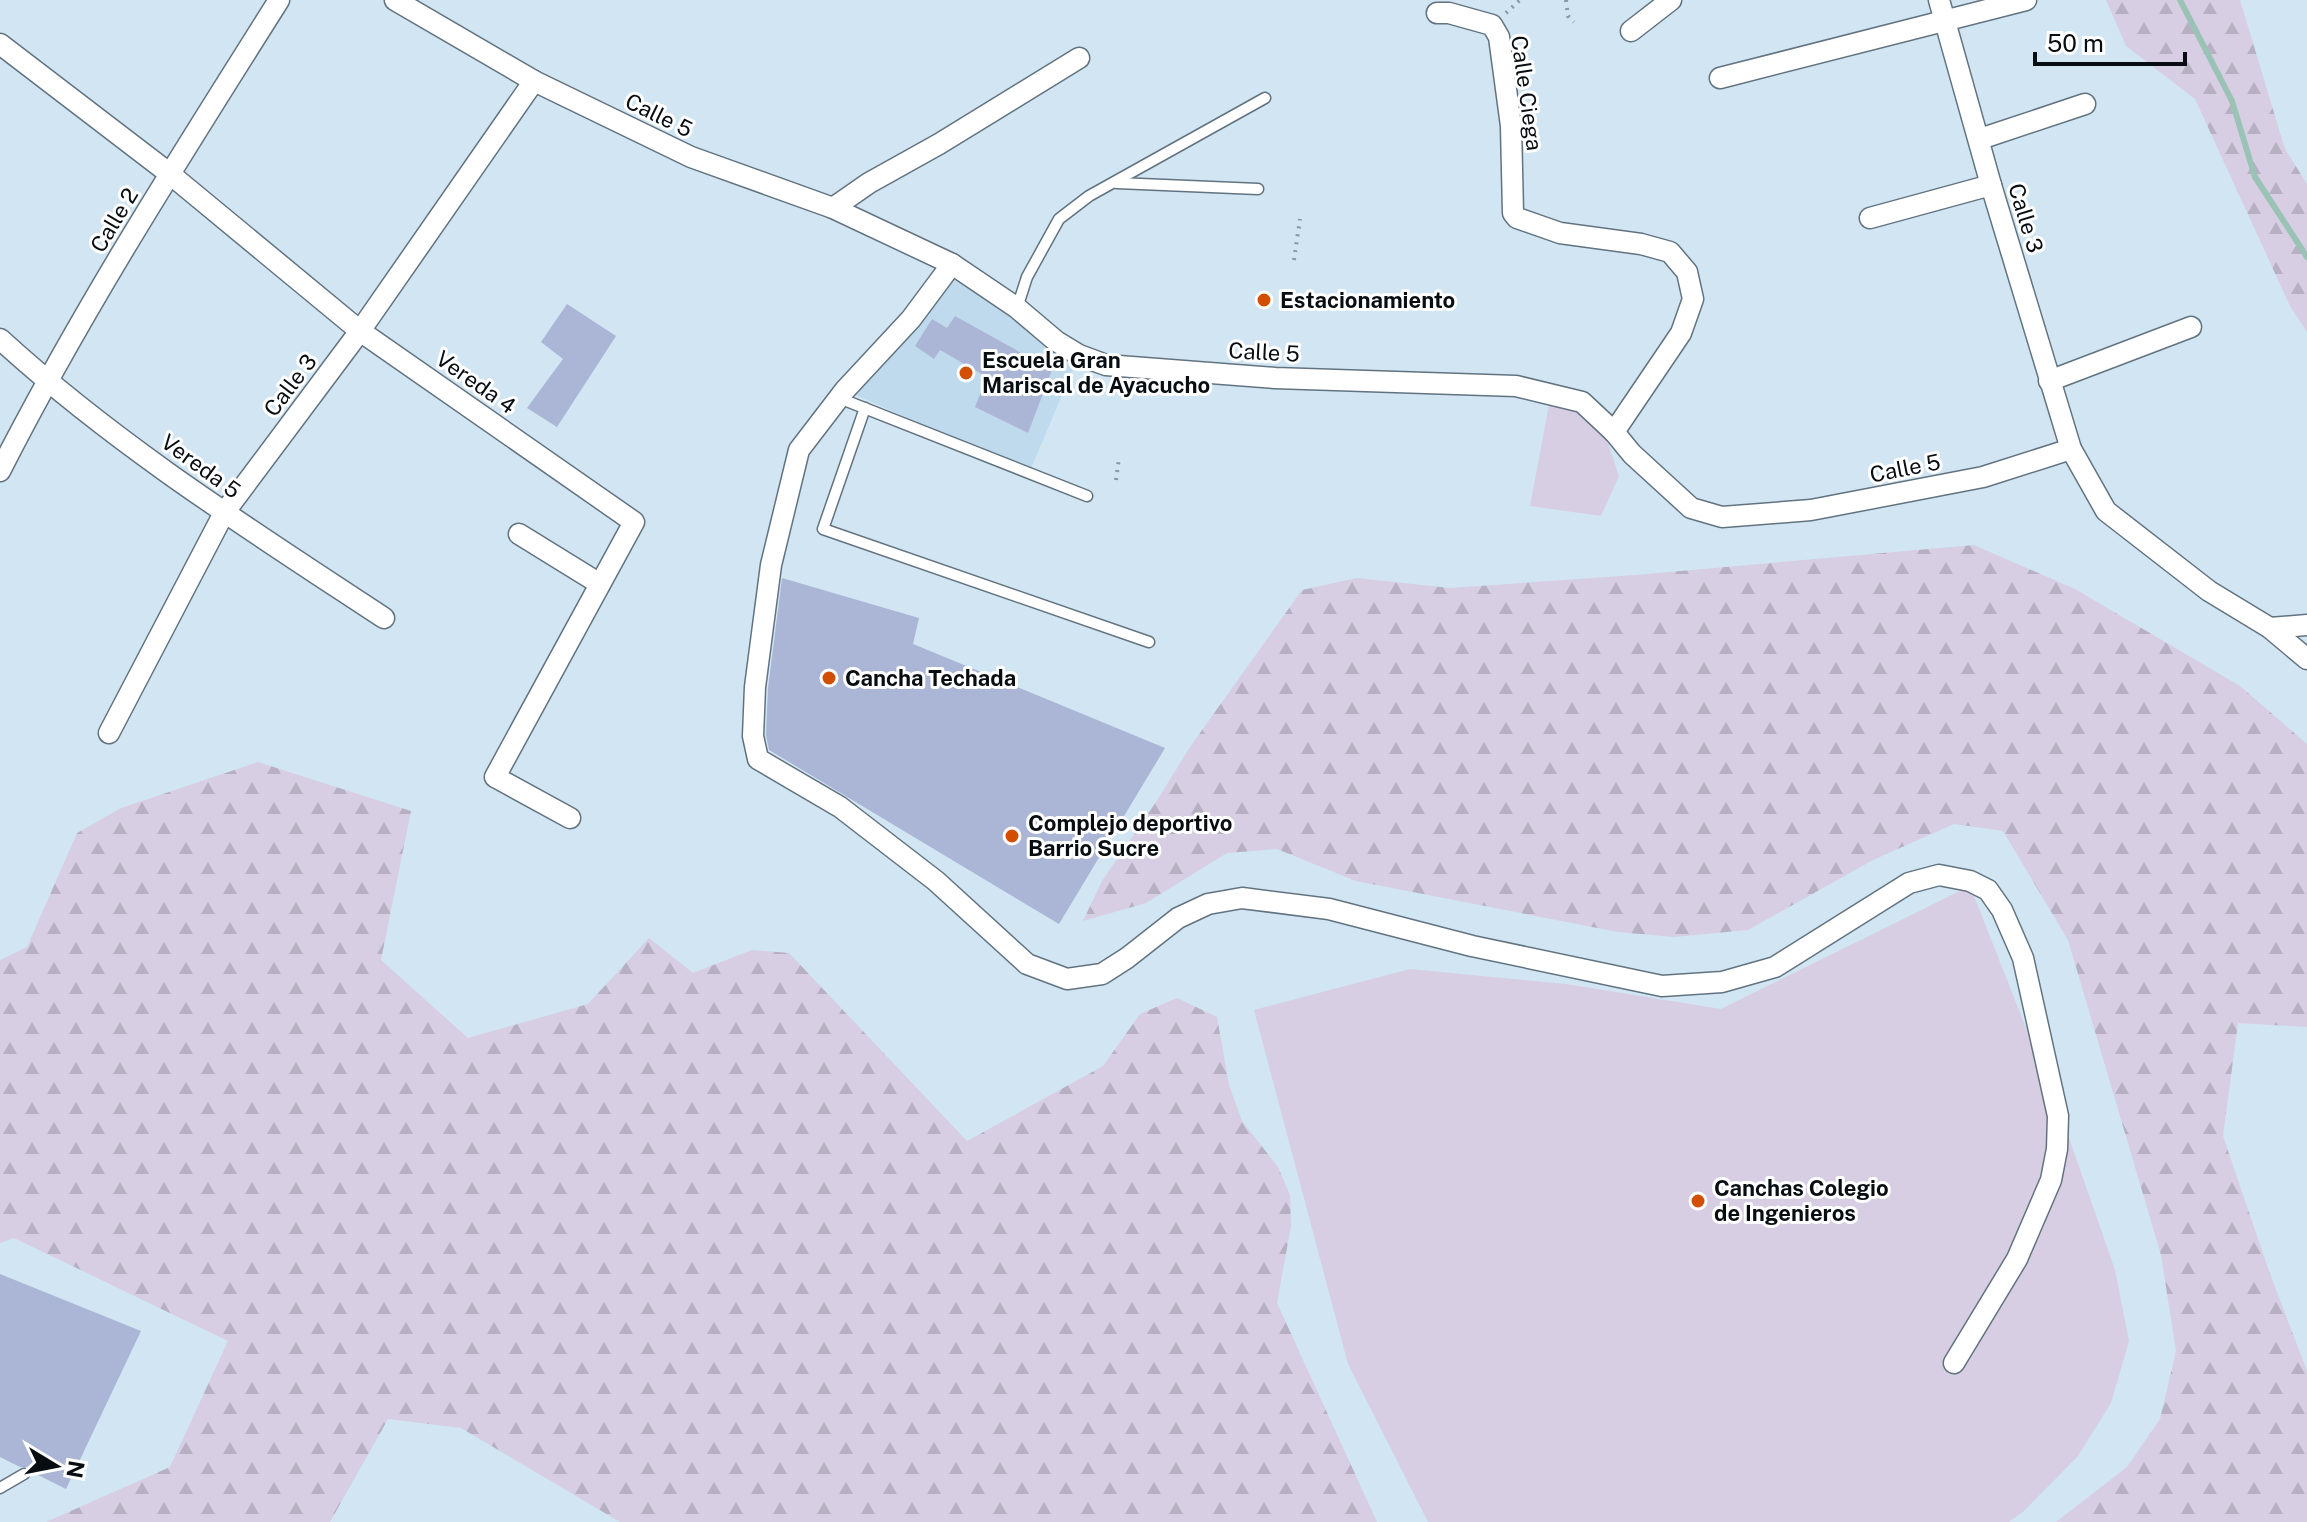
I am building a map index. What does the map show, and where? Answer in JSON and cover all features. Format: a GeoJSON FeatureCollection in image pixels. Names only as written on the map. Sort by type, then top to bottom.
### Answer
{"type":"FeatureCollection","features":[{"type":"Feature","properties":{"kind":"street","name":"Calle 2"},"geometry":{"type":"LineString","coordinates":[[0,471],[46,381],[279,0]]}},
{"type":"Feature","properties":{"kind":"street","name":"Calle 5"},"geometry":{"type":"LineString","coordinates":[[395,0],[534,81],[691,157],[833,208],[952,264],[1017,308],[1056,341],[1079,355],[1106,365],[1275,378],[1516,386],[1582,402],[1632,454],[1691,508],[1722,517],[1811,510],[1983,477],[2071,449]]}},
{"type":"Feature","properties":{"kind":"street"},"geometry":{"type":"LineString","coordinates":[[1720,78],[1942,10],[2026,0]]}},
{"type":"Feature","properties":{"kind":"street"},"geometry":{"type":"LineString","coordinates":[[1631,31],[1665,2]]}},
{"type":"Feature","properties":{"kind":"street","name":"Calle 3"},"geometry":{"type":"LineString","coordinates":[[1942,10],[2071,449],[2106,511],[2209,591],[2270,628],[2307,659]]}},
{"type":"Feature","properties":{"kind":"street","name":"Calle Ciega"},"geometry":{"type":"LineString","coordinates":[[1437,13],[1449,13],[1492,25],[1499,37],[1511,126],[1513,213],[1522,220],[1560,233],[1641,244],[1670,252],[1687,272],[1693,299],[1681,333],[1614,432]]}},
{"type":"Feature","properties":{"kind":"street","name":"Vereda 4"},"geometry":{"type":"LineString","coordinates":[[0,44],[170,174],[360,331],[634,522],[495,777],[570,818]]}},
{"type":"Feature","properties":{"kind":"street"},"geometry":{"type":"LineString","coordinates":[[833,208],[869,183],[1079,58]]}},
{"type":"Feature","properties":{"kind":"street","name":"Calle 3"},"geometry":{"type":"LineString","coordinates":[[109,733],[224,513],[360,331],[534,81]]}},
{"type":"Feature","properties":{"kind":"street"},"geometry":{"type":"LineString","coordinates":[[1980,139],[2085,104]]}},
{"type":"Feature","properties":{"kind":"street"},"geometry":{"type":"LineString","coordinates":[[1870,218],[1991,185]]}},
{"type":"Feature","properties":{"kind":"street"},"geometry":{"type":"LineString","coordinates":[[952,264],[911,319],[839,398],[799,450],[771,565],[755,687],[753,736],[758,759],[840,807],[936,881],[1027,964],[1067,979],[1102,974],[1151,941],[1178,918],[1208,904],[1242,898],[1329,909],[1472,946],[1662,986],[1722,982],[1775,967],[1909,883],[1939,875],[1970,881],[1988,890],[2002,910],[2023,958],[2058,1116],[2057,1149],[2051,1180],[2017,1259],[1954,1363]]}},
{"type":"Feature","properties":{"kind":"street"},"geometry":{"type":"LineString","coordinates":[[2049,381],[2191,327]]}},
{"type":"Feature","properties":{"kind":"street","name":"Vereda 5"},"geometry":{"type":"LineString","coordinates":[[0,339],[46,381],[224,513],[384,618]]}},
{"type":"Feature","properties":{"kind":"street"},"geometry":{"type":"LineString","coordinates":[[519,534],[600,584]]}},
{"type":"Feature","properties":{"kind":"street"},"geometry":{"type":"LineString","coordinates":[[2270,628],[2307,625]]}},
{"type":"Feature","properties":{"kind":"lane"},"geometry":{"type":"LineString","coordinates":[[1017,308],[1027,277],[1059,219],[1089,196],[1265,98]]}},
{"type":"Feature","properties":{"kind":"lane"},"geometry":{"type":"LineString","coordinates":[[1115,183],[1258,189]]}},
{"type":"Feature","properties":{"kind":"lane"},"geometry":{"type":"LineString","coordinates":[[839,398],[1087,496]]}},
{"type":"Feature","properties":{"kind":"lane"},"geometry":{"type":"LineString","coordinates":[[865,408],[823,529],[1149,642]]}},
{"type":"Feature","properties":{"kind":"lane"},"geometry":{"type":"LineString","coordinates":[[0,1488],[24,1474]]}},
{"type":"Feature","properties":{"kind":"path"},"geometry":{"type":"LineString","coordinates":[[1566,0],[1568,16],[1574,22]]}},
{"type":"Feature","properties":{"kind":"path"},"geometry":{"type":"LineString","coordinates":[[1294,260],[1300,219]]}},
{"type":"Feature","properties":{"kind":"path"},"geometry":{"type":"LineString","coordinates":[[1116,480],[1119,458]]}},
{"type":"Feature","properties":{"kind":"shaded area","name":"Escuela Gran Mariscal de Ayacucho"},"geometry":{"type":"Polygon","coordinates":[[[952,264],[1079,355],[1029,473],[845,390],[952,264]]]}},
{"type":"Feature","properties":{"kind":"green space"},"geometry":{"type":"Polygon","coordinates":[[[2106,0],[2240,0],[2285,149],[2307,184],[2307,332],[2290,306],[2195,99],[2126,46],[2106,0]]]}},
{"type":"Feature","properties":{"kind":"green space"},"geometry":{"type":"Polygon","coordinates":[[[1549,405],[1581,412],[1592,418],[1605,434],[1619,476],[1601,516],[1530,506],[1549,405]]]}},
{"type":"Feature","properties":{"kind":"green space"},"geometry":{"type":"Polygon","coordinates":[[[1974,545],[2075,589],[2240,686],[2307,744],[2307,1027],[2238,1023],[2223,1136],[2307,1371],[2307,1522],[2056,1522],[2127,1467],[2160,1419],[2176,1351],[2161,1255],[2068,940],[2003,831],[1954,824],[1873,860],[1748,930],[1674,937],[1618,932],[1356,881],[1277,849],[1227,853],[1146,903],[1083,921],[1102,881],[1190,747],[1302,590],[1357,578],[1450,588],[1974,545]]]}},
{"type":"Feature","properties":{"kind":"green space"},"geometry":{"type":"Polygon","coordinates":[[[258,762],[411,811],[381,960],[468,1038],[588,1004],[649,938],[693,973],[752,950],[789,953],[967,1141],[1103,1066],[1140,1014],[1177,998],[1217,1017],[1229,1085],[1242,1121],[1278,1167],[1290,1195],[1291,1226],[1277,1303],[1377,1522],[620,1522],[461,1428],[388,1419],[330,1522],[46,1522],[170,1467],[228,1341],[14,1238],[0,1243],[0,960],[27,947],[77,833],[121,808],[258,762]]]}},
{"type":"Feature","properties":{"kind":"green space","name":"Canchas Colegio de Ingenieros"},"geometry":{"type":"Polygon","coordinates":[[[1970,886],[2067,1132],[2115,1270],[2129,1341],[2111,1403],[2078,1456],[2024,1511],[2009,1522],[1428,1522],[1348,1364],[1254,1010],[1410,969],[1566,984],[1721,1009],[1970,886]]]}},
{"type":"Feature","properties":{"kind":"building"},"geometry":{"type":"Polygon","coordinates":[[[567,304],[616,336],[557,427],[527,408],[563,359],[541,342],[567,304]]]}},
{"type":"Feature","properties":{"kind":"building"},"geometry":{"type":"Polygon","coordinates":[[[955,316],[1052,370],[1028,433],[975,407],[987,377],[940,350],[934,359],[915,346],[932,319],[947,328],[955,316]]]}},
{"type":"Feature","properties":{"kind":"building","name":"Complejo deportivo Barrio Sucre"},"geometry":{"type":"Polygon","coordinates":[[[782,578],[919,618],[913,644],[1165,748],[1059,924],[769,750],[766,735],[768,688],[782,578]]]}},
{"type":"Feature","properties":{"kind":"building"},"geometry":{"type":"Polygon","coordinates":[[[0,1274],[141,1331],[66,1489],[27,1467],[20,1467],[0,1457],[0,1274]]]}},
{"type":"Feature","properties":{"kind":"waterway"},"geometry":{"type":"LineString","coordinates":[[2180,0],[2232,101],[2255,177],[2307,257]]}},
{"type":"Feature","properties":{"kind":"place","name":"Estacionamiento"},"geometry":{"type":"Point","coordinates":[1264,300]}},
{"type":"Feature","properties":{"kind":"place","name":"Escuela Gran Mariscal de Ayacucho"},"geometry":{"type":"Point","coordinates":[966,373]}},
{"type":"Feature","properties":{"kind":"place","name":"Cancha Techada"},"geometry":{"type":"Point","coordinates":[829,678]}},
{"type":"Feature","properties":{"kind":"place","name":"Complejo deportivo Barrio Sucre"},"geometry":{"type":"Point","coordinates":[1012,836]}},
{"type":"Feature","properties":{"kind":"place","name":"Canchas Colegio de Ingenieros"},"geometry":{"type":"Point","coordinates":[1698,1201]}}]}
